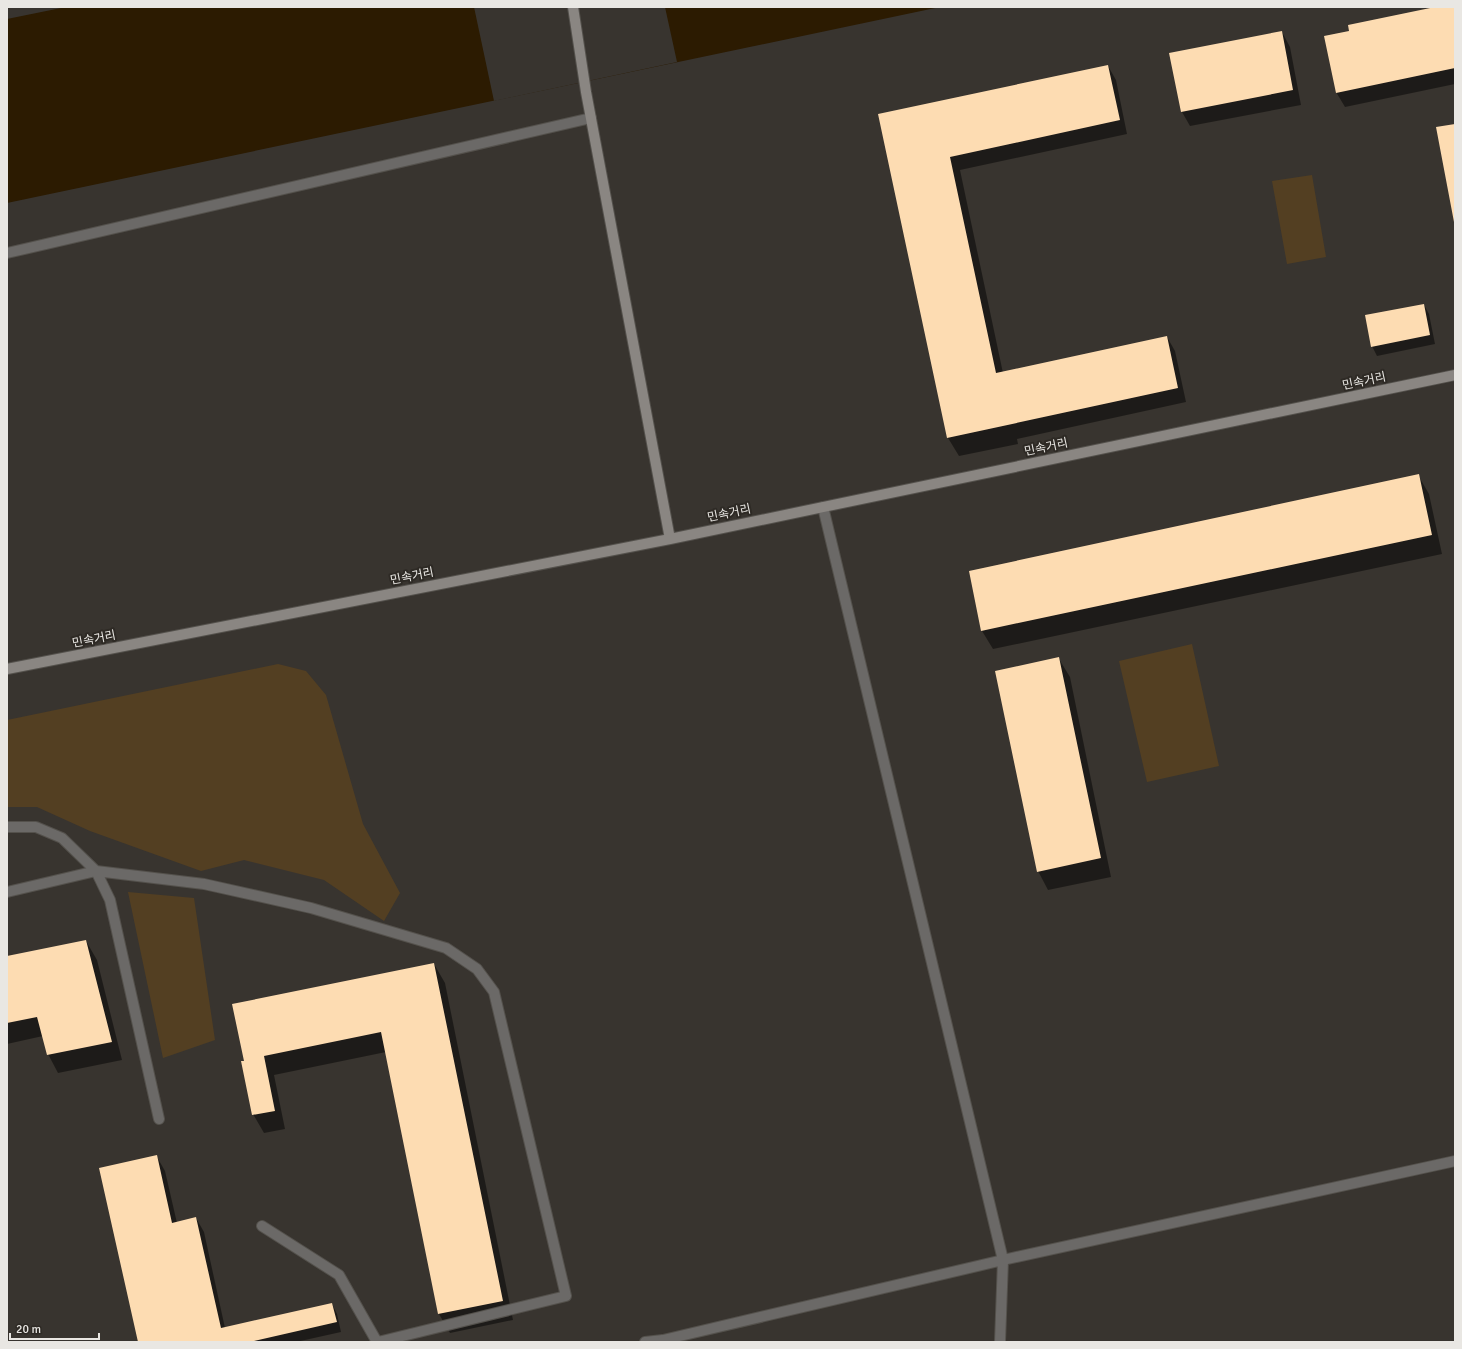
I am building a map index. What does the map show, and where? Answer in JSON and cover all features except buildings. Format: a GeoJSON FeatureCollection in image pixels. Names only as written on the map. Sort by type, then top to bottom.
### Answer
{"type":"FeatureCollection","features":[{"type":"Feature","properties":{"kind":"street"},"geometry":{"type":"LineString","coordinates":[[573,7],[586,92],[670,539]]}},
{"type":"Feature","properties":{"kind":"street"},"geometry":{"type":"LineString","coordinates":[[7,253],[591,118]]}},
{"type":"Feature","properties":{"kind":"street","name":"민속거리"},"geometry":{"type":"LineString","coordinates":[[7,669],[670,539],[1455,375]]}},
{"type":"Feature","properties":{"kind":"street"},"geometry":{"type":"LineString","coordinates":[[823,507],[1003,1260],[1000,1342]]}},
{"type":"Feature","properties":{"kind":"street"},"geometry":{"type":"LineString","coordinates":[[7,827],[36,827],[62,838],[96,871],[110,900],[159,1119]]}},
{"type":"Feature","properties":{"kind":"street"},"geometry":{"type":"LineString","coordinates":[[7,892],[96,871],[204,884],[311,908],[446,948],[478,969],[494,992],[566,1296],[378,1342],[339,1274],[262,1226]]}},
{"type":"Feature","properties":{"kind":"street"},"geometry":{"type":"LineString","coordinates":[[645,1342],[663,1341],[1003,1260],[1455,1161]]}},
{"type":"Feature","properties":{"kind":"shaded area"},"geometry":{"type":"Polygon","coordinates":[[[66,7],[940,7],[7,203],[7,19],[66,7]]]}},
{"type":"Feature","properties":{"kind":"shaded area"},"geometry":{"type":"Polygon","coordinates":[[[1312,175],[1326,257],[1287,264],[1272,181],[1312,175]]]}},
{"type":"Feature","properties":{"kind":"shaded area"},"geometry":{"type":"Polygon","coordinates":[[[1192,644],[1219,766],[1147,782],[1119,661],[1192,644]]]}},
{"type":"Feature","properties":{"kind":"shaded area"},"geometry":{"type":"Polygon","coordinates":[[[278,664],[306,671],[326,695],[363,824],[400,893],[384,921],[324,880],[244,860],[201,871],[90,831],[37,807],[7,807],[7,720],[278,664]]]}},
{"type":"Feature","properties":{"kind":"shaded area"},"geometry":{"type":"Polygon","coordinates":[[[128,892],[194,898],[215,1040],[163,1058],[128,892]]]}},
{"type":"Feature","properties":{"kind":"pier"},"geometry":{"type":"Polygon","coordinates":[[[474,7],[665,7],[677,62],[494,101],[474,7]]]}}]}
